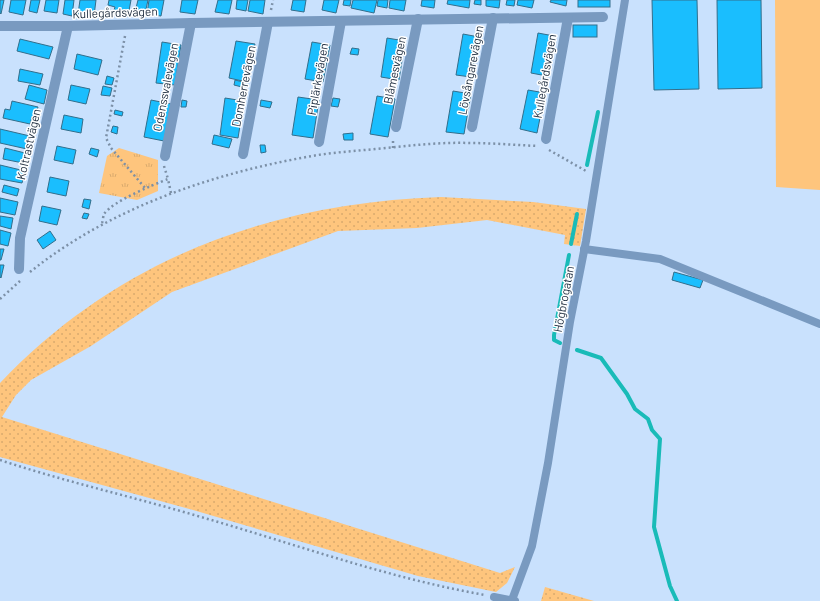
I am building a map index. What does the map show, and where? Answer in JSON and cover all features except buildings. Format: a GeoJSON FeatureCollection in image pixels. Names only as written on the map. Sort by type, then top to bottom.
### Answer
{"type":"FeatureCollection","features":[{"type":"Feature","properties":{"kind":"street","name":"Kullegårdsvägen"},"geometry":{"type":"LineString","coordinates":[[0,26],[603,17]]}},
{"type":"Feature","properties":{"kind":"street","name":"Lövsångarevägen"},"geometry":{"type":"LineString","coordinates":[[472,127],[493,18]]}},
{"type":"Feature","properties":{"kind":"street","name":"Kullegårdsvägen"},"geometry":{"type":"LineString","coordinates":[[546,139],[568,18]]}},
{"type":"Feature","properties":{"kind":"street","name":"Blåmesvägen"},"geometry":{"type":"LineString","coordinates":[[396,127],[418,19]]}},
{"type":"Feature","properties":{"kind":"street","name":"Piplärkevägen"},"geometry":{"type":"LineString","coordinates":[[319,142],[341,21]]}},
{"type":"Feature","properties":{"kind":"street","name":"Domherrevägen"},"geometry":{"type":"LineString","coordinates":[[243,154],[268,22]]}},
{"type":"Feature","properties":{"kind":"street","name":"Odenssvalevägen"},"geometry":{"type":"LineString","coordinates":[[165,156],[191,23]]}},
{"type":"Feature","properties":{"kind":"street","name":"Koltrastvägen"},"geometry":{"type":"LineString","coordinates":[[19,268],[20,238],[68,26]]}},
{"type":"Feature","properties":{"kind":"lane","name":"Högbrogatan"},"geometry":{"type":"LineString","coordinates":[[514,600],[533,538],[548,463],[570,322],[584,249],[625,0]]}},
{"type":"Feature","properties":{"kind":"lane"},"geometry":{"type":"LineString","coordinates":[[584,249],[660,259],[820,324]]}},
{"type":"Feature","properties":{"kind":"lane"},"geometry":{"type":"LineString","coordinates":[[494,596],[514,600]]}},
{"type":"Feature","properties":{"kind":"path"},"geometry":{"type":"LineString","coordinates":[[127,25],[106,138],[111,148],[145,188]]}},
{"type":"Feature","properties":{"kind":"path"},"geometry":{"type":"LineString","coordinates":[[0,299],[50,257],[102,224],[171,193],[240,172],[318,155],[426,144],[469,142],[543,146],[595,176]]}},
{"type":"Feature","properties":{"kind":"path"},"geometry":{"type":"LineString","coordinates":[[102,224],[104,214],[145,188],[168,179],[171,193]]}},
{"type":"Feature","properties":{"kind":"path"},"geometry":{"type":"LineString","coordinates":[[0,460],[38,472],[201,516],[430,585],[494,596]]}},
{"type":"Feature","properties":{"kind":"green space"},"geometry":{"type":"Polygon","coordinates":[[[775,0],[820,0],[820,190],[776,187],[775,0]]]}},
{"type":"Feature","properties":{"kind":"green space"},"geometry":{"type":"Polygon","coordinates":[[[119,148],[158,160],[158,191],[137,200],[99,193],[107,156],[119,148]]]}},
{"type":"Feature","properties":{"kind":"green space"},"geometry":{"type":"Polygon","coordinates":[[[441,197],[533,202],[586,209],[580,246],[564,244],[565,235],[487,220],[417,228],[338,231],[172,292],[91,346],[31,380],[16,395],[2,417],[500,573],[515,567],[507,583],[496,592],[418,576],[193,510],[0,457],[0,383],[46,339],[95,302],[147,271],[201,245],[258,226],[317,211],[378,202],[441,197]]]}},
{"type":"Feature","properties":{"kind":"green space"},"geometry":{"type":"Polygon","coordinates":[[[545,587],[594,601],[541,601],[545,587]]]}},
{"type":"Feature","properties":{"kind":"waterway"},"geometry":{"type":"LineString","coordinates":[[587,165],[598,112]]}},
{"type":"Feature","properties":{"kind":"waterway"},"geometry":{"type":"LineString","coordinates":[[571,244],[577,214]]}},
{"type":"Feature","properties":{"kind":"waterway"},"geometry":{"type":"LineString","coordinates":[[560,343],[554,340],[554,335],[569,255]]}},
{"type":"Feature","properties":{"kind":"waterway"},"geometry":{"type":"LineString","coordinates":[[577,350],[601,358],[627,394],[635,409],[648,419],[652,430],[660,439],[654,527],[670,586],[677,601]]}}]}
